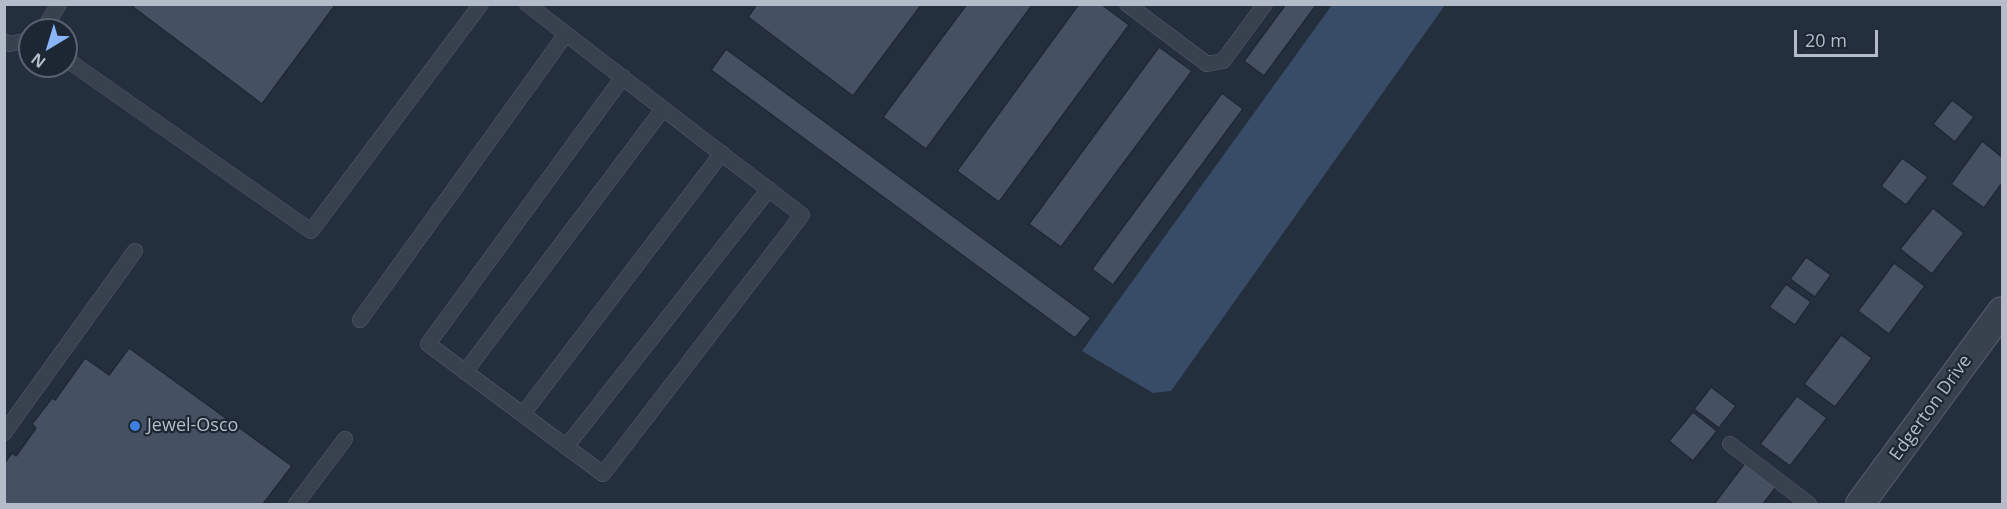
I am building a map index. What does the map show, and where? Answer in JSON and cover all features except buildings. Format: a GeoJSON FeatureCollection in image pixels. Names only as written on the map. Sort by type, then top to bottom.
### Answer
{"type":"FeatureCollection","features":[{"type":"Feature","properties":{"kind":"street","name":"Edgerton Drive"},"geometry":{"type":"LineString","coordinates":[[1860,504],[2002,311]]}},
{"type":"Feature","properties":{"kind":"lane"},"geometry":{"type":"LineString","coordinates":[[50,18],[58,4]]}},
{"type":"Feature","properties":{"kind":"lane"},"geometry":{"type":"LineString","coordinates":[[78,67],[311,231],[481,4]]}},
{"type":"Feature","properties":{"kind":"lane"},"geometry":{"type":"LineString","coordinates":[[527,4],[802,215],[603,474],[428,344],[622,77]]}},
{"type":"Feature","properties":{"kind":"lane"},"geometry":{"type":"LineString","coordinates":[[1127,4],[1207,64],[1223,61],[1265,4]]}},
{"type":"Feature","properties":{"kind":"lane"},"geometry":{"type":"LineString","coordinates":[[360,320],[566,34]]}},
{"type":"Feature","properties":{"kind":"lane"},"geometry":{"type":"LineString","coordinates":[[465,372],[663,109]]}},
{"type":"Feature","properties":{"kind":"lane"},"geometry":{"type":"LineString","coordinates":[[523,414],[722,153]]}},
{"type":"Feature","properties":{"kind":"lane"},"geometry":{"type":"LineString","coordinates":[[566,447],[769,189]]}},
{"type":"Feature","properties":{"kind":"lane"},"geometry":{"type":"LineString","coordinates":[[4,433],[135,251]]}},
{"type":"Feature","properties":{"kind":"lane"},"geometry":{"type":"LineString","coordinates":[[296,504],[345,439]]}},
{"type":"Feature","properties":{"kind":"lane"},"geometry":{"type":"LineString","coordinates":[[1730,444],[1809,504]]}},
{"type":"Feature","properties":{"kind":"water"},"geometry":{"type":"Polygon","coordinates":[[[1332,5],[1445,5],[1171,391],[1153,393],[1082,351],[1332,5]]]}},
{"type":"Feature","properties":{"kind":"place","name":"Jewel-Osco"},"geometry":{"type":"Point","coordinates":[135,426]}}]}
